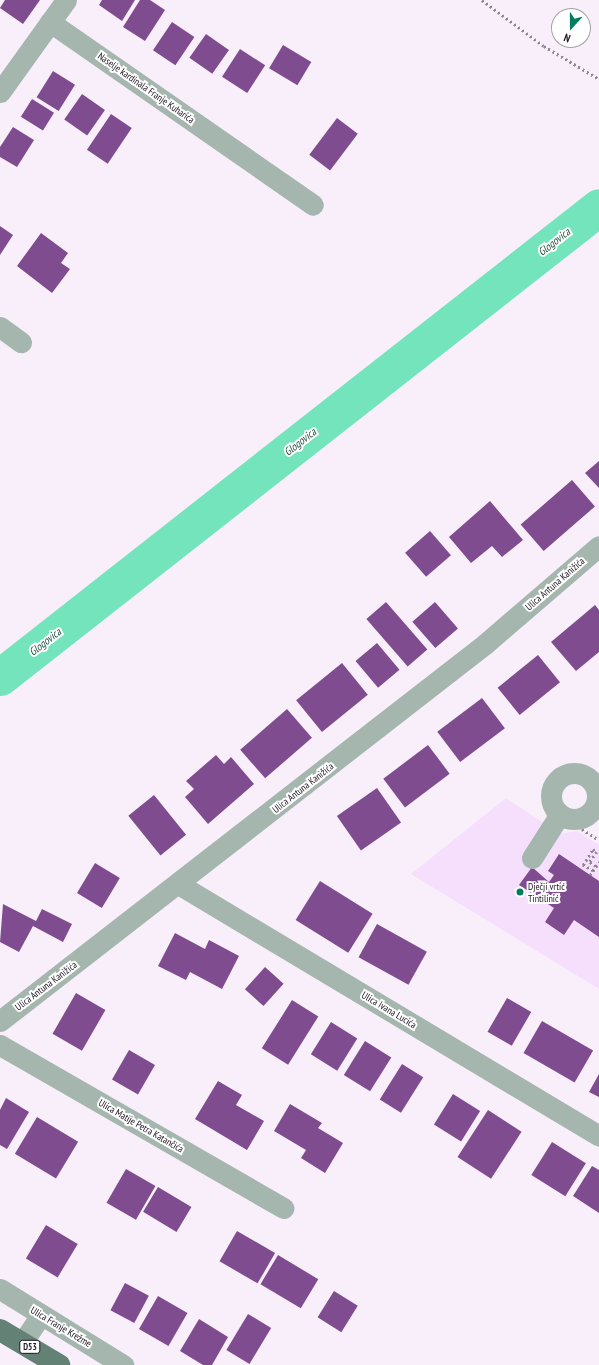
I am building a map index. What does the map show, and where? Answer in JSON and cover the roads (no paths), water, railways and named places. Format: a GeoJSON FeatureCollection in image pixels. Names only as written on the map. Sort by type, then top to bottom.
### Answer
{"type":"FeatureCollection","features":[{"type":"Feature","properties":{"kind":"main road","name":"D53"},"geometry":{"type":"LineString","coordinates":[[0,1330],[59,1365]]}},
{"type":"Feature","properties":{"kind":"street"},"geometry":{"type":"LineString","coordinates":[[0,92],[66,0]]}},
{"type":"Feature","properties":{"kind":"street","name":"Naselje kardinala Franje Kuharića"},"geometry":{"type":"LineString","coordinates":[[50,22],[313,205]]}},
{"type":"Feature","properties":{"kind":"street"},"geometry":{"type":"LineString","coordinates":[[0,327],[21,342]]}},
{"type":"Feature","properties":{"kind":"street","name":"Ulica Antuna Kanižića"},"geometry":{"type":"LineString","coordinates":[[0,1021],[180,885],[485,644],[599,546]]}},
{"type":"Feature","properties":{"kind":"street"},"geometry":{"type":"LineString","coordinates":[[568,774],[584,775],[594,786],[596,811],[581,818],[560,814],[552,803],[552,789],[568,774]]}},
{"type":"Feature","properties":{"kind":"street"},"geometry":{"type":"LineString","coordinates":[[532,858],[560,814]]}},
{"type":"Feature","properties":{"kind":"street","name":"Ulica Ivana Lucića"},"geometry":{"type":"LineString","coordinates":[[180,885],[599,1136]]}},
{"type":"Feature","properties":{"kind":"street","name":"Ulica Matije Petra Katančića"},"geometry":{"type":"LineString","coordinates":[[0,1045],[283,1208]]}},
{"type":"Feature","properties":{"kind":"street","name":"Ulica Franje Krežme"},"geometry":{"type":"LineString","coordinates":[[0,1289],[123,1365]]}},
{"type":"Feature","properties":{"kind":"street"},"geometry":{"type":"LineString","coordinates":[[22,1343],[41,1315]]}},
{"type":"Feature","properties":{"kind":"waterway","name":"Glogovica"},"geometry":{"type":"LineString","coordinates":[[0,677],[599,207]]}},
{"type":"Feature","properties":{"kind":"place","name":"Dječji vrtić Tintilinić"},"geometry":{"type":"Point","coordinates":[520,892]}}]}
